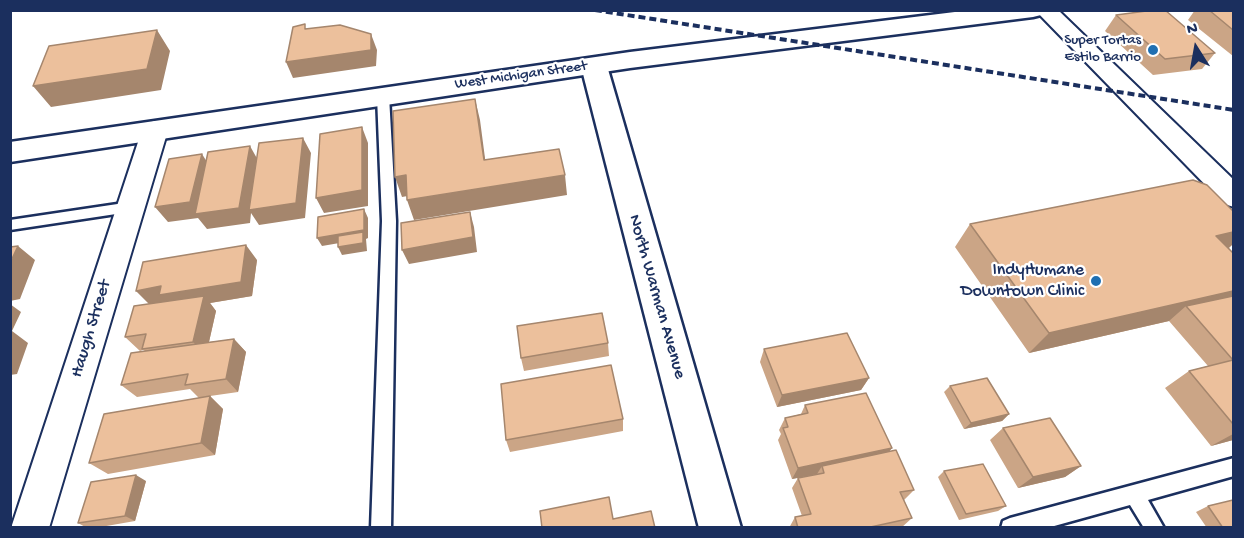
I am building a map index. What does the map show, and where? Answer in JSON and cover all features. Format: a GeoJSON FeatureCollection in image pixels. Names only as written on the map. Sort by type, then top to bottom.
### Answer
{"type":"FeatureCollection","features":[{"type":"Feature","properties":{"kind":"main road","name":"West Michigan Street"},"geometry":{"type":"LineString","coordinates":[[10,152],[594,66],[1033,10]]}},
{"type":"Feature","properties":{"kind":"main road","name":"North Warman Avenue"},"geometry":{"type":"LineString","coordinates":[[594,66],[720,528]]}},
{"type":"Feature","properties":{"kind":"street"},"geometry":{"type":"LineString","coordinates":[[1045,10],[1233,197]]}},
{"type":"Feature","properties":{"kind":"street","name":"Haugh Street"},"geometry":{"type":"LineString","coordinates":[[30,528],[155,130]]}},
{"type":"Feature","properties":{"kind":"lane"},"geometry":{"type":"LineString","coordinates":[[381,528],[389,221],[383,96]]}},
{"type":"Feature","properties":{"kind":"lane"},"geometry":{"type":"LineString","coordinates":[[10,225],[131,207]]}},
{"type":"Feature","properties":{"kind":"lane"},"geometry":{"type":"LineString","coordinates":[[1010,528],[1233,467]]}},
{"type":"Feature","properties":{"kind":"lane"},"geometry":{"type":"LineString","coordinates":[[1134,494],[1155,528]]}},
{"type":"Feature","properties":{"kind":"building"},"geometry":{"type":"Polygon","coordinates":[[[1165,10],[1215,53],[1165,59],[1116,15],[1165,10]]]}},
{"type":"Feature","properties":{"kind":"building"},"geometry":{"type":"Polygon","coordinates":[[[1209,10],[1233,10],[1233,30],[1209,10]]]}},
{"type":"Feature","properties":{"kind":"building"},"geometry":{"type":"Polygon","coordinates":[[[305,24],[305,29],[340,25],[371,34],[371,50],[286,62],[293,27],[305,24]]]}},
{"type":"Feature","properties":{"kind":"building"},"geometry":{"type":"Polygon","coordinates":[[[157,30],[147,69],[33,86],[49,46],[157,30]]]}},
{"type":"Feature","properties":{"kind":"building"},"geometry":{"type":"Polygon","coordinates":[[[475,99],[484,160],[559,149],[565,175],[407,200],[406,175],[395,177],[393,111],[475,99]]]}},
{"type":"Feature","properties":{"kind":"building"},"geometry":{"type":"Polygon","coordinates":[[[362,127],[362,190],[316,198],[320,134],[362,127]]]}},
{"type":"Feature","properties":{"kind":"building"},"geometry":{"type":"Polygon","coordinates":[[[303,138],[296,203],[249,210],[259,143],[303,138]]]}},
{"type":"Feature","properties":{"kind":"building"},"geometry":{"type":"Polygon","coordinates":[[[250,146],[239,208],[195,214],[208,152],[250,146]]]}},
{"type":"Feature","properties":{"kind":"building"},"geometry":{"type":"Polygon","coordinates":[[[202,154],[190,202],[155,207],[169,159],[202,154]]]}},
{"type":"Feature","properties":{"kind":"building","name":"IndyHumane Downtown Clinic"},"geometry":{"type":"Polygon","coordinates":[[[1193,180],[1207,185],[1233,211],[1233,232],[1216,236],[1233,253],[1233,291],[1049,333],[970,224],[1193,180]]]}},
{"type":"Feature","properties":{"kind":"building"},"geometry":{"type":"Polygon","coordinates":[[[364,209],[364,230],[317,238],[318,217],[364,209]]]}},
{"type":"Feature","properties":{"kind":"building"},"geometry":{"type":"Polygon","coordinates":[[[470,212],[473,237],[402,250],[401,223],[470,212]]]}},
{"type":"Feature","properties":{"kind":"building"},"geometry":{"type":"Polygon","coordinates":[[[363,232],[363,243],[338,247],[338,236],[363,232]]]}},
{"type":"Feature","properties":{"kind":"building"},"geometry":{"type":"Polygon","coordinates":[[[246,245],[241,282],[159,295],[161,286],[136,291],[143,262],[246,245]]]}},
{"type":"Feature","properties":{"kind":"building"},"geometry":{"type":"Polygon","coordinates":[[[18,246],[10,263],[10,247],[18,246]]]}},
{"type":"Feature","properties":{"kind":"building"},"geometry":{"type":"Polygon","coordinates":[[[204,296],[193,342],[142,349],[146,334],[125,337],[134,306],[204,296]]]}},
{"type":"Feature","properties":{"kind":"building"},"geometry":{"type":"Polygon","coordinates":[[[1233,296],[1233,360],[1186,306],[1233,296]]]}},
{"type":"Feature","properties":{"kind":"building"},"geometry":{"type":"Polygon","coordinates":[[[602,313],[608,343],[521,358],[517,326],[602,313]]]}},
{"type":"Feature","properties":{"kind":"building"},"geometry":{"type":"Polygon","coordinates":[[[847,333],[869,378],[782,395],[764,349],[847,333]]]}},
{"type":"Feature","properties":{"kind":"building"},"geometry":{"type":"Polygon","coordinates":[[[234,339],[226,379],[185,385],[188,374],[121,385],[131,353],[234,339]]]}},
{"type":"Feature","properties":{"kind":"building"},"geometry":{"type":"Polygon","coordinates":[[[1233,360],[1233,424],[1189,371],[1233,360]]]}},
{"type":"Feature","properties":{"kind":"building"},"geometry":{"type":"Polygon","coordinates":[[[611,365],[623,419],[506,440],[501,384],[611,365]]]}},
{"type":"Feature","properties":{"kind":"building"},"geometry":{"type":"Polygon","coordinates":[[[987,378],[1009,414],[971,423],[950,386],[987,378]]]}},
{"type":"Feature","properties":{"kind":"building"},"geometry":{"type":"Polygon","coordinates":[[[866,393],[892,448],[798,468],[783,428],[788,427],[785,418],[808,413],[805,405],[866,393]]]}},
{"type":"Feature","properties":{"kind":"building"},"geometry":{"type":"Polygon","coordinates":[[[210,396],[201,443],[89,463],[104,414],[210,396]]]}},
{"type":"Feature","properties":{"kind":"building"},"geometry":{"type":"Polygon","coordinates":[[[1050,418],[1081,466],[1033,477],[1003,428],[1050,418]]]}},
{"type":"Feature","properties":{"kind":"building"},"geometry":{"type":"Polygon","coordinates":[[[896,450],[914,490],[900,492],[912,518],[866,528],[798,528],[795,517],[811,514],[798,478],[824,473],[822,466],[896,450]]]}},
{"type":"Feature","properties":{"kind":"building"},"geometry":{"type":"Polygon","coordinates":[[[983,464],[1006,506],[966,514],[944,471],[983,464]]]}},
{"type":"Feature","properties":{"kind":"building"},"geometry":{"type":"Polygon","coordinates":[[[136,475],[125,516],[78,523],[91,482],[136,475]]]}},
{"type":"Feature","properties":{"kind":"building"},"geometry":{"type":"Polygon","coordinates":[[[609,497],[613,519],[651,511],[655,528],[542,528],[540,511],[609,497]]]}},
{"type":"Feature","properties":{"kind":"building"},"geometry":{"type":"Polygon","coordinates":[[[1233,500],[1233,527],[1223,528],[1208,506],[1233,500]]]}},
{"type":"Feature","properties":{"kind":"railway"},"geometry":{"type":"LineString","coordinates":[[595,10],[1234,110]]}},
{"type":"Feature","properties":{"kind":"place","name":"Super Tortas Estilo Barrio"},"geometry":{"type":"Point","coordinates":[1153,50]}},
{"type":"Feature","properties":{"kind":"place","name":"IndyHumane Downtown Clinic"},"geometry":{"type":"Point","coordinates":[1096,281]}}]}
